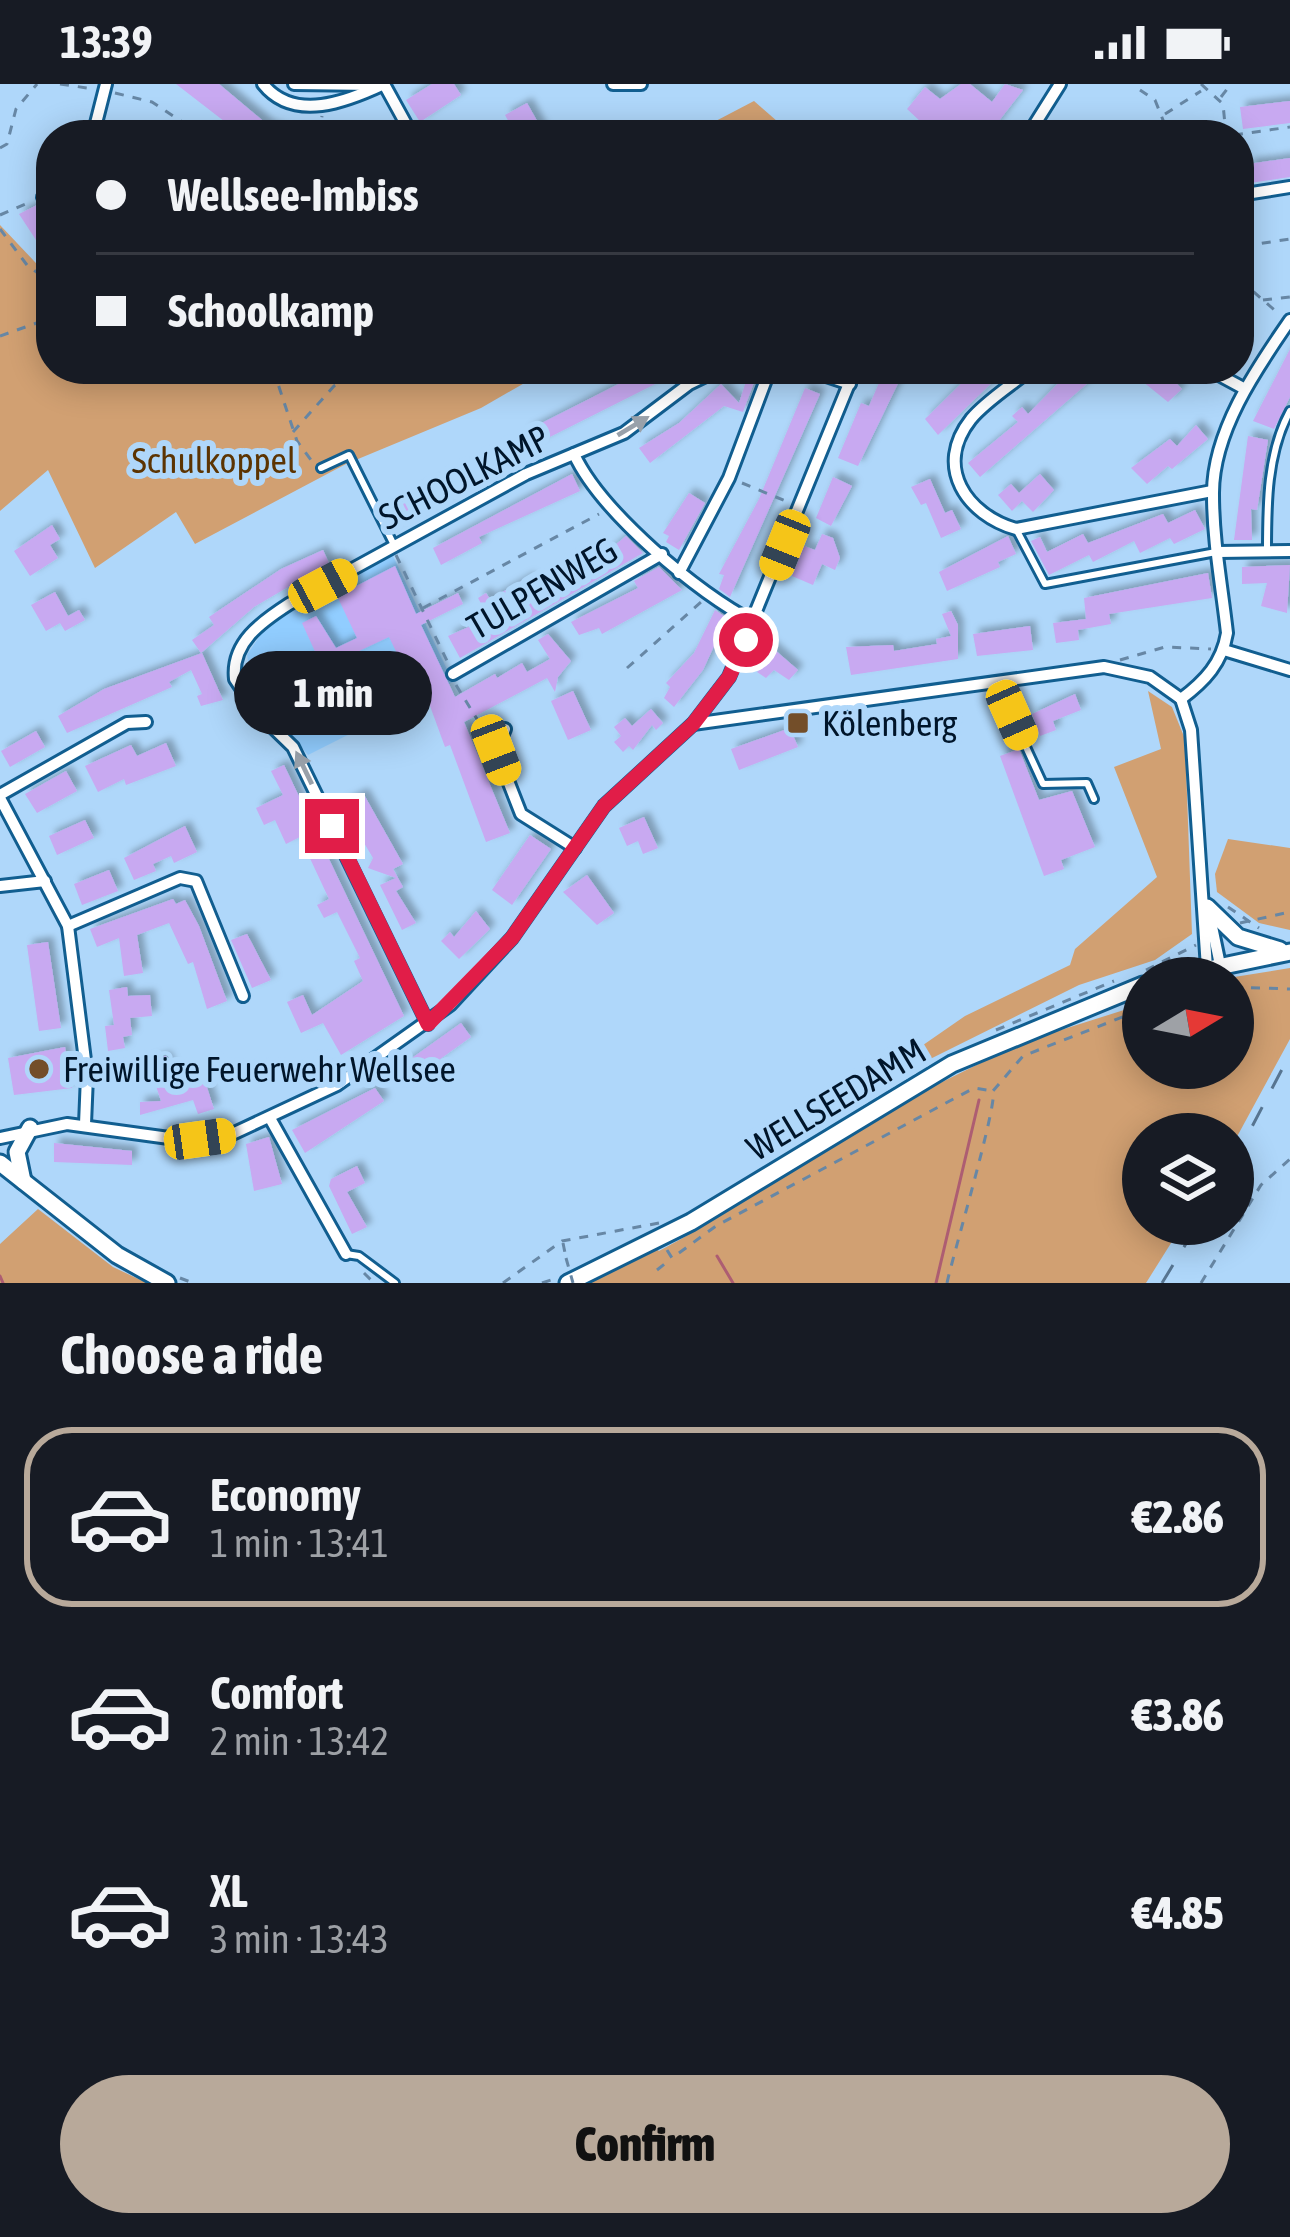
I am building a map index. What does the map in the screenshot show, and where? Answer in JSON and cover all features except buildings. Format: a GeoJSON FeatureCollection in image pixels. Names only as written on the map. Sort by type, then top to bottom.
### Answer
{"type":"FeatureCollection","features":[{"type":"Feature","properties":{"kind":"main road"},"geometry":{"type":"LineString","coordinates":[[1212,903],[1238,938],[1290,952]]}},
{"type":"Feature","properties":{"kind":"main road"},"geometry":{"type":"LineString","coordinates":[[1254,959],[1290,952]]}},
{"type":"Feature","properties":{"kind":"main road","name":"WELLSEEDAMM"},"geometry":{"type":"LineString","coordinates":[[570,1283],[952,1064],[1122,994]]}},
{"type":"Feature","properties":{"kind":"main road"},"geometry":{"type":"LineString","coordinates":[[25,1185],[17,1152],[30,1129]]}},
{"type":"Feature","properties":{"kind":"main road"},"geometry":{"type":"LineString","coordinates":[[0,1162],[117,1255],[166,1283]]}},
{"type":"Feature","properties":{"kind":"street"},"geometry":{"type":"LineString","coordinates":[[263,84],[295,104],[322,106],[384,84]]}},
{"type":"Feature","properties":{"kind":"street"},"geometry":{"type":"LineString","coordinates":[[294,84],[324,88],[384,84]]}},
{"type":"Feature","properties":{"kind":"street"},"geometry":{"type":"LineString","coordinates":[[384,84],[404,120]]}},
{"type":"Feature","properties":{"kind":"street"},"geometry":{"type":"LineString","coordinates":[[613,84],[640,84]]}},
{"type":"Feature","properties":{"kind":"street"},"geometry":{"type":"LineString","coordinates":[[1037,120],[1060,84]]}},
{"type":"Feature","properties":{"kind":"street"},"geometry":{"type":"LineString","coordinates":[[97,120],[106,87]]}},
{"type":"Feature","properties":{"kind":"street"},"geometry":{"type":"LineString","coordinates":[[1254,193],[1290,188]]}},
{"type":"Feature","properties":{"kind":"street"},"geometry":{"type":"LineString","coordinates":[[1254,374],[1289,321]]}},
{"type":"Feature","properties":{"kind":"street","name":"SCHOOLKAMP"},"geometry":{"type":"LineString","coordinates":[[428,1024],[293,747],[257,712],[235,679],[233,665],[248,635],[266,618],[526,474],[624,433],[688,384]]}},
{"type":"Feature","properties":{"kind":"street"},"geometry":{"type":"LineString","coordinates":[[680,573],[729,478],[764,384]]}},
{"type":"Feature","properties":{"kind":"street"},"geometry":{"type":"LineString","coordinates":[[0,1138],[30,1129],[85,1124],[200,1139],[271,1120],[338,1085],[428,1024],[512,938],[616,794],[693,724],[729,677],[850,384]]}},
{"type":"Feature","properties":{"kind":"street"},"geometry":{"type":"LineString","coordinates":[[1013,384],[970,421],[955,455],[963,497],[984,520],[1016,529],[1212,491]]}},
{"type":"Feature","properties":{"kind":"street"},"geometry":{"type":"LineString","coordinates":[[1237,384],[1245,388]]}},
{"type":"Feature","properties":{"kind":"street"},"geometry":{"type":"LineString","coordinates":[[1181,699],[1206,680],[1228,633],[1212,491],[1227,432],[1248,384]]}},
{"type":"Feature","properties":{"kind":"street"},"geometry":{"type":"LineString","coordinates":[[574,454],[598,496],[680,573],[707,596],[754,622]]}},
{"type":"Feature","properties":{"kind":"street"},"geometry":{"type":"LineString","coordinates":[[1218,552],[1290,551]]}},
{"type":"Feature","properties":{"kind":"street","name":"TULPENWEG"},"geometry":{"type":"LineString","coordinates":[[452,674],[662,554]]}},
{"type":"Feature","properties":{"kind":"street"},"geometry":{"type":"LineString","coordinates":[[1224,650],[1290,670]]}},
{"type":"Feature","properties":{"kind":"street"},"geometry":{"type":"LineString","coordinates":[[693,724],[1104,667],[1150,677],[1181,699],[1191,730],[1212,903],[1213,957]]}},
{"type":"Feature","properties":{"kind":"street"},"geometry":{"type":"LineString","coordinates":[[85,1124],[87,1076],[68,926],[0,796],[127,723],[146,722]]}},
{"type":"Feature","properties":{"kind":"street"},"geometry":{"type":"LineString","coordinates":[[506,729],[496,750],[521,814],[575,848]]}},
{"type":"Feature","properties":{"kind":"street"},"geometry":{"type":"LineString","coordinates":[[68,926],[180,878],[196,881],[243,996]]}},
{"type":"Feature","properties":{"kind":"street"},"geometry":{"type":"LineString","coordinates":[[0,886],[45,881]]}},
{"type":"Feature","properties":{"kind":"street"},"geometry":{"type":"LineString","coordinates":[[271,1120],[346,1254]]}},
{"type":"Feature","properties":{"kind":"lane"},"geometry":{"type":"LineString","coordinates":[[1267,551],[1267,504],[1280,430],[1290,411]]}},
{"type":"Feature","properties":{"kind":"lane"},"geometry":{"type":"LineString","coordinates":[[321,468],[349,455],[393,548]]}},
{"type":"Feature","properties":{"kind":"lane"},"geometry":{"type":"LineString","coordinates":[[1016,529],[1045,584],[1218,552]]}},
{"type":"Feature","properties":{"kind":"lane"},"geometry":{"type":"LineString","coordinates":[[996,680],[1043,784],[1087,783],[1094,799]]}},
{"type":"Feature","properties":{"kind":"lane"},"geometry":{"type":"LineString","coordinates":[[346,1254],[359,1256],[395,1283]]}},
{"type":"Feature","properties":{"kind":"path"},"geometry":{"type":"LineString","coordinates":[[0,148],[7,144],[16,109],[38,84]]}},
{"type":"Feature","properties":{"kind":"path"},"geometry":{"type":"LineString","coordinates":[[61,84],[106,87],[152,102],[179,120]]}},
{"type":"Feature","properties":{"kind":"path"},"geometry":{"type":"LineString","coordinates":[[1219,99],[1231,84]]}},
{"type":"Feature","properties":{"kind":"path"},"geometry":{"type":"LineString","coordinates":[[1163,116],[1202,87],[1219,99],[1223,120]]}},
{"type":"Feature","properties":{"kind":"path"},"geometry":{"type":"LineString","coordinates":[[1140,90],[1155,100],[1164,120]]}},
{"type":"Feature","properties":{"kind":"path"},"geometry":{"type":"LineString","coordinates":[[321,120],[322,106]]}},
{"type":"Feature","properties":{"kind":"path"},"geometry":{"type":"LineString","coordinates":[[1254,132],[1290,127]]}},
{"type":"Feature","properties":{"kind":"path"},"geometry":{"type":"LineString","coordinates":[[0,215],[36,200]]}},
{"type":"Feature","properties":{"kind":"path"},"geometry":{"type":"LineString","coordinates":[[0,229],[36,272]]}},
{"type":"Feature","properties":{"kind":"path"},"geometry":{"type":"LineString","coordinates":[[1254,244],[1290,239]]}},
{"type":"Feature","properties":{"kind":"path"},"geometry":{"type":"LineString","coordinates":[[1254,294],[1289,321]]}},
{"type":"Feature","properties":{"kind":"path"},"geometry":{"type":"LineString","coordinates":[[1261,301],[1290,297]]}},
{"type":"Feature","properties":{"kind":"path"},"geometry":{"type":"LineString","coordinates":[[0,336],[36,323]]}},
{"type":"Feature","properties":{"kind":"path"},"geometry":{"type":"LineString","coordinates":[[278,384],[304,454],[321,468]]}},
{"type":"Feature","properties":{"kind":"path"},"geometry":{"type":"LineString","coordinates":[[293,432],[339,384]]}},
{"type":"Feature","properties":{"kind":"path"},"geometry":{"type":"LineString","coordinates":[[748,485],[800,507]]}},
{"type":"Feature","properties":{"kind":"path"},"geometry":{"type":"LineString","coordinates":[[423,608],[612,508]]}},
{"type":"Feature","properties":{"kind":"path"},"geometry":{"type":"LineString","coordinates":[[393,548],[456,692],[496,750]]}},
{"type":"Feature","properties":{"kind":"path"},"geometry":{"type":"LineString","coordinates":[[627,668],[707,596]]}},
{"type":"Feature","properties":{"kind":"path"},"geometry":{"type":"LineString","coordinates":[[1104,667],[1165,646],[1224,650]]}},
{"type":"Feature","properties":{"kind":"path"},"geometry":{"type":"LineString","coordinates":[[1212,903],[1273,934]]}},
{"type":"Feature","properties":{"kind":"path"},"geometry":{"type":"LineString","coordinates":[[1244,918],[1290,912]]}},
{"type":"Feature","properties":{"kind":"path"},"geometry":{"type":"LineString","coordinates":[[1254,988],[1290,989]]}},
{"type":"Feature","properties":{"kind":"path"},"geometry":{"type":"LineString","coordinates":[[993,1091],[1023,1055],[1122,1017]]}},
{"type":"Feature","properties":{"kind":"path"},"geometry":{"type":"LineString","coordinates":[[657,1270],[716,1226],[974,1088],[993,1091]]}},
{"type":"Feature","properties":{"kind":"path"},"geometry":{"type":"LineString","coordinates":[[947,1283],[969,1183],[996,1105],[993,1091]]}},
{"type":"Feature","properties":{"kind":"path"},"geometry":{"type":"LineString","coordinates":[[1201,1283],[1261,1184],[1290,1160]]}},
{"type":"Feature","properties":{"kind":"path"},"geometry":{"type":"LineString","coordinates":[[502,1283],[562,1241],[652,1221],[664,1232],[672,1258]]}},
{"type":"Feature","properties":{"kind":"path"},"geometry":{"type":"LineString","coordinates":[[562,1241],[570,1283]]}},
{"type":"Feature","properties":{"kind":"shaded area"},"geometry":{"type":"Polygon","coordinates":[[[393,556],[453,682],[308,755],[253,687],[247,655],[263,631],[291,611],[393,556]]]}},
{"type":"Feature","properties":{"kind":"green space"},"geometry":{"type":"Polygon","coordinates":[[[754,101],[776,120],[718,120],[754,101]]]}},
{"type":"Feature","properties":{"kind":"green space","name":"Schulkoppel"},"geometry":{"type":"Polygon","coordinates":[[[0,225],[36,263],[36,384],[523,384],[481,408],[346,464],[195,544],[176,512],[95,568],[48,470],[0,511],[0,225]]]}},
{"type":"Feature","properties":{"kind":"green space"},"geometry":{"type":"Polygon","coordinates":[[[379,663],[395,698],[358,715],[342,680],[379,663]]]}},
{"type":"Feature","properties":{"kind":"green space"},"geometry":{"type":"Polygon","coordinates":[[[1148,691],[1172,707],[1185,739],[1192,934],[1159,957],[1122,957],[1122,971],[1079,985],[906,1071],[900,1061],[965,1016],[1070,965],[1075,949],[1157,877],[1114,767],[1161,749],[1148,691]]]}},
{"type":"Feature","properties":{"kind":"green space"},"geometry":{"type":"Polygon","coordinates":[[[1228,839],[1290,848],[1290,930],[1259,923],[1217,892],[1215,874],[1228,839]]]}},
{"type":"Feature","properties":{"kind":"green space"},"geometry":{"type":"Polygon","coordinates":[[[1290,968],[1290,1039],[1250,1113],[1122,1113],[1122,1245],[1170,1245],[1146,1283],[586,1283],[653,1246],[659,1251],[681,1239],[934,1086],[1023,1042],[1122,1011],[1122,1089],[1254,1089],[1254,974],[1290,968]]]}},
{"type":"Feature","properties":{"kind":"green space"},"geometry":{"type":"Polygon","coordinates":[[[38,1209],[113,1267],[147,1283],[0,1283],[0,1244],[38,1209]]]}},
{"type":"Feature","properties":{"kind":"waterway"},"geometry":{"type":"LineString","coordinates":[[936,1283],[979,1100]]}},
{"type":"Feature","properties":{"kind":"waterway"},"geometry":{"type":"LineString","coordinates":[[717,1256],[733,1283]]}},
{"type":"Feature","properties":{"kind":"waterway"},"geometry":{"type":"LineString","coordinates":[[0,1276],[3,1283]]}},
{"type":"Feature","properties":{"kind":"railway"},"geometry":{"type":"LineString","coordinates":[[1254,1123],[1290,1054]]}},
{"type":"Feature","properties":{"kind":"railway"},"geometry":{"type":"LineString","coordinates":[[1162,1283],[1185,1245]]}},
{"type":"Feature","properties":{"kind":"place","name":"Kölenberg"},"geometry":{"type":"Point","coordinates":[798,723]}},
{"type":"Feature","properties":{"kind":"place","name":"Freiwillige Feuerwehr Wellsee"},"geometry":{"type":"Point","coordinates":[39,1069]}},
{"type":"Feature","properties":{"kind":"route"},"geometry":{"type":"LineString","coordinates":[[332,826],[428,1024],[512,938],[604,806],[693,724],[729,677],[746,640]]}}]}
